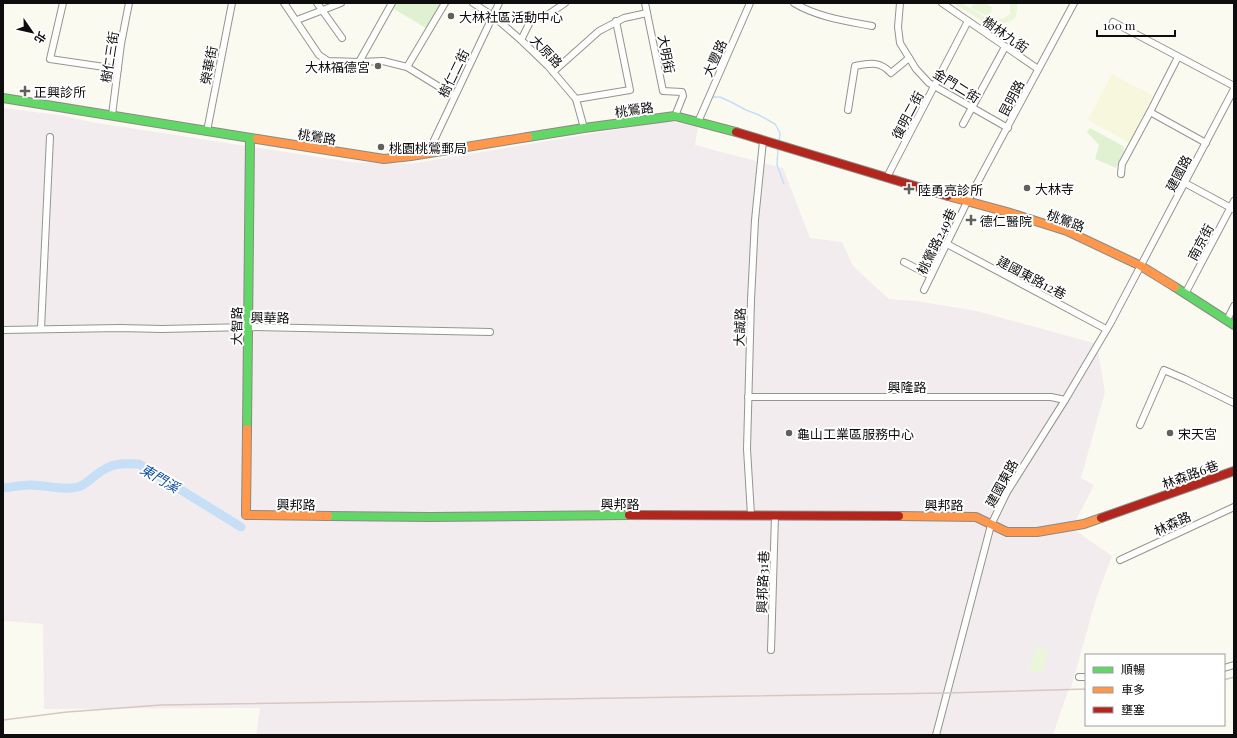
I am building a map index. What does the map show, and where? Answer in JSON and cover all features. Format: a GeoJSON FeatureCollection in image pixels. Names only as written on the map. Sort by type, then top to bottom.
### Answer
{"type":"FeatureCollection","features":[{"type":"Feature","properties":{"kind":"street"},"geometry":{"type":"LineString","coordinates":[[63,3],[50,59],[118,69]]}},
{"type":"Feature","properties":{"kind":"street","name":"樹仁三街"},"geometry":{"type":"LineString","coordinates":[[112,115],[129,3]]}},
{"type":"Feature","properties":{"kind":"street","name":"榮華街"},"geometry":{"type":"LineString","coordinates":[[207,131],[232,3]]}},
{"type":"Feature","properties":{"kind":"street"},"geometry":{"type":"LineString","coordinates":[[284,3],[297,20],[319,55],[328,61],[359,62],[383,60],[407,67],[454,96]]}},
{"type":"Feature","properties":{"kind":"street"},"geometry":{"type":"LineString","coordinates":[[317,3],[342,38]]}},
{"type":"Feature","properties":{"kind":"street"},"geometry":{"type":"LineString","coordinates":[[297,20],[341,3]]}},
{"type":"Feature","properties":{"kind":"street"},"geometry":{"type":"LineString","coordinates":[[359,62],[392,3]]}},
{"type":"Feature","properties":{"kind":"street"},"geometry":{"type":"LineString","coordinates":[[407,67],[445,3]]}},
{"type":"Feature","properties":{"kind":"street","name":"大原路"},"geometry":{"type":"LineString","coordinates":[[473,3],[493,16],[521,40],[553,72],[576,99],[584,128]]}},
{"type":"Feature","properties":{"kind":"street","name":"樹仁二街"},"geometry":{"type":"LineString","coordinates":[[428,153],[499,3]]}},
{"type":"Feature","properties":{"kind":"street"},"geometry":{"type":"LineString","coordinates":[[521,40],[533,16],[544,18],[566,3]]}},
{"type":"Feature","properties":{"kind":"street","name":"大明街"},"geometry":{"type":"LineString","coordinates":[[646,3],[663,91],[682,92],[676,116]]}},
{"type":"Feature","properties":{"kind":"street","name":"大豐路"},"geometry":{"type":"LineString","coordinates":[[698,122],[750,3]]}},
{"type":"Feature","properties":{"kind":"street"},"geometry":{"type":"LineString","coordinates":[[794,3],[800,7],[832,18],[872,26]]}},
{"type":"Feature","properties":{"kind":"street","name":"金門二街"},"geometry":{"type":"LineString","coordinates":[[900,3],[898,27],[900,43],[909,58],[928,83],[1008,128]]}},
{"type":"Feature","properties":{"kind":"street","name":"樹林九街"},"geometry":{"type":"LineString","coordinates":[[942,3],[1038,69]]}},
{"type":"Feature","properties":{"kind":"street","name":"昆明路"},"geometry":{"type":"LineString","coordinates":[[967,202],[1074,3]]}},
{"type":"Feature","properties":{"kind":"street"},"geometry":{"type":"LineString","coordinates":[[553,72],[599,32],[616,21],[647,13]]}},
{"type":"Feature","properties":{"kind":"street"},"geometry":{"type":"LineString","coordinates":[[576,99],[630,90],[616,21]]}},
{"type":"Feature","properties":{"kind":"street","name":"復明二街"},"geometry":{"type":"LineString","coordinates":[[887,176],[968,21]]}},
{"type":"Feature","properties":{"kind":"street"},"geometry":{"type":"LineString","coordinates":[[1113,22],[1234,88]]}},
{"type":"Feature","properties":{"kind":"street"},"geometry":{"type":"LineString","coordinates":[[963,124],[1005,47]]}},
{"type":"Feature","properties":{"kind":"street"},"geometry":{"type":"LineString","coordinates":[[1121,174],[1122,164],[1178,57]]}},
{"type":"Feature","properties":{"kind":"street"},"geometry":{"type":"LineString","coordinates":[[848,110],[855,66],[869,64],[882,65],[891,73],[909,58]]}},
{"type":"Feature","properties":{"kind":"street","name":"建國路"},"geometry":{"type":"LineString","coordinates":[[1141,266],[1206,143],[1231,102],[1234,88]]}},
{"type":"Feature","properties":{"kind":"street","name":"桃鶯路"},"geometry":{"type":"LineString","coordinates":[[3,98],[384,159],[414,156],[584,128],[676,116],[887,176],[967,202],[1007,212],[1067,231],[1141,266],[1231,322]]}},
{"type":"Feature","properties":{"kind":"street"},"geometry":{"type":"LineString","coordinates":[[1150,112],[1206,143]]}},
{"type":"Feature","properties":{"kind":"street"},"geometry":{"type":"LineString","coordinates":[[41,329],[50,137]]}},
{"type":"Feature","properties":{"kind":"street","name":"大智路"},"geometry":{"type":"LineString","coordinates":[[246,515],[250,138]]}},
{"type":"Feature","properties":{"kind":"street","name":"大誠路"},"geometry":{"type":"LineString","coordinates":[[751,515],[747,449],[748,397],[755,220],[763,141]]}},
{"type":"Feature","properties":{"kind":"street"},"geometry":{"type":"LineString","coordinates":[[1185,183],[1232,209]]}},
{"type":"Feature","properties":{"kind":"street","name":"南京街"},"geometry":{"type":"LineString","coordinates":[[1185,294],[1232,209],[1234,201]]}},
{"type":"Feature","properties":{"kind":"street","name":"桃鶯路249巷"},"geometry":{"type":"LineString","coordinates":[[924,290],[967,202]]}},
{"type":"Feature","properties":{"kind":"street","name":"建國東路12巷"},"geometry":{"type":"LineString","coordinates":[[947,244],[1106,329]]}},
{"type":"Feature","properties":{"kind":"street"},"geometry":{"type":"LineString","coordinates":[[904,262],[931,276]]}},
{"type":"Feature","properties":{"kind":"street","name":"建國東路"},"geometry":{"type":"LineString","coordinates":[[936,735],[991,525],[1007,492],[1065,400],[1141,266]]}},
{"type":"Feature","properties":{"kind":"street"},"geometry":{"type":"LineString","coordinates":[[1231,322],[1234,306]]}},
{"type":"Feature","properties":{"kind":"street","name":"興華路"},"geometry":{"type":"LineString","coordinates":[[3,330],[248,327],[490,332]]}},
{"type":"Feature","properties":{"kind":"street"},"geometry":{"type":"LineString","coordinates":[[1140,425],[1164,370],[1234,403]]}},
{"type":"Feature","properties":{"kind":"street","name":"興隆路"},"geometry":{"type":"LineString","coordinates":[[748,397],[1051,396],[1065,400]]}},
{"type":"Feature","properties":{"kind":"street","name":"林森路6巷"},"geometry":{"type":"LineString","coordinates":[[991,525],[1007,532],[1038,532],[1084,524],[1234,471]]}},
{"type":"Feature","properties":{"kind":"street","name":"林森路"},"geometry":{"type":"LineString","coordinates":[[1120,560],[1234,507]]}},
{"type":"Feature","properties":{"kind":"street","name":"興邦路"},"geometry":{"type":"LineString","coordinates":[[246,515],[422,517],[751,515],[976,517],[991,525]]}},
{"type":"Feature","properties":{"kind":"street","name":"興邦路31巷"},"geometry":{"type":"LineString","coordinates":[[771,650],[775,515]]}},
{"type":"Feature","properties":{"kind":"street"},"geometry":{"type":"LineString","coordinates":[[1079,677],[1085,677]]}},
{"type":"Feature","properties":{"kind":"shaded area"},"geometry":{"type":"Polygon","coordinates":[[[3,108],[60,115],[91,122],[351,162],[409,164],[668,121],[698,127],[695,145],[783,168],[810,238],[842,242],[853,266],[889,299],[916,301],[977,311],[1097,344],[1105,392],[1081,478],[1094,485],[1072,528],[1112,556],[1096,599],[1071,688],[1069,688],[1053,735],[256,735],[260,708],[44,709],[43,624],[3,621],[3,108]]]}},
{"type":"Feature","properties":{"kind":"green space"},"geometry":{"type":"Polygon","coordinates":[[[393,3],[443,4],[429,30],[391,7],[393,3]]]}},
{"type":"Feature","properties":{"kind":"green space"},"geometry":{"type":"Polygon","coordinates":[[[953,3],[961,3],[992,21],[1004,18],[1010,14],[1010,3],[1017,3],[1017,12],[1015,18],[1009,22],[992,27],[953,3]]]}},
{"type":"Feature","properties":{"kind":"green space"},"geometry":{"type":"Polygon","coordinates":[[[974,3],[985,3],[993,8],[988,17],[971,8],[974,3]]]}},
{"type":"Feature","properties":{"kind":"green space"},"geometry":{"type":"Polygon","coordinates":[[[1112,74],[1153,96],[1129,143],[1088,120],[1112,74]]]}},
{"type":"Feature","properties":{"kind":"green space"},"geometry":{"type":"Polygon","coordinates":[[[1090,128],[1123,146],[1124,151],[1116,168],[1095,159],[1099,145],[1087,132],[1090,128]]]}},
{"type":"Feature","properties":{"kind":"green space"},"geometry":{"type":"Polygon","coordinates":[[[1035,647],[1048,650],[1042,674],[1029,671],[1035,647]]]}},
{"type":"Feature","properties":{"kind":"waterway"},"geometry":{"type":"LineString","coordinates":[[713,97],[720,97],[775,124],[780,133],[779,142]]}},
{"type":"Feature","properties":{"kind":"waterway"},"geometry":{"type":"LineString","coordinates":[[778,148],[777,165],[784,184]]}},
{"type":"Feature","properties":{"kind":"waterway","name":"東門溪"},"geometry":{"type":"LineString","coordinates":[[3,488],[31,485],[60,488],[78,487],[111,466],[121,464],[139,464],[241,527]]}},
{"type":"Feature","properties":{"kind":"railway"},"geometry":{"type":"LineString","coordinates":[[1225,680],[1234,677]]}},
{"type":"Feature","properties":{"kind":"railway"},"geometry":{"type":"LineString","coordinates":[[3,720],[67,712],[161,705],[947,693],[1085,689]]}},
{"type":"Feature","properties":{"kind":"traffic: fast"},"geometry":{"type":"LineString","coordinates":[[3,98],[257,139]]}},
{"type":"Feature","properties":{"kind":"traffic: fast"},"geometry":{"type":"LineString","coordinates":[[528,137],[675,116],[736,132]]}},
{"type":"Feature","properties":{"kind":"traffic: fast"},"geometry":{"type":"LineString","coordinates":[[247,429],[250,138]]}},
{"type":"Feature","properties":{"kind":"traffic: fast"},"geometry":{"type":"LineString","coordinates":[[1175,287],[1234,325]]}},
{"type":"Feature","properties":{"kind":"traffic: fast"},"geometry":{"type":"LineString","coordinates":[[328,516],[430,517],[629,515]]}},
{"type":"Feature","properties":{"kind":"traffic: slow"},"geometry":{"type":"LineString","coordinates":[[257,139],[384,159],[528,137]]}},
{"type":"Feature","properties":{"kind":"traffic: slow"},"geometry":{"type":"LineString","coordinates":[[948,196],[1007,212],[1067,231],[1141,266],[1175,287]]}},
{"type":"Feature","properties":{"kind":"traffic: slow"},"geometry":{"type":"LineString","coordinates":[[247,429],[246,515],[328,516]]}},
{"type":"Feature","properties":{"kind":"traffic: slow"},"geometry":{"type":"LineString","coordinates":[[899,516],[976,517],[1007,532],[1037,532],[1084,524],[1101,518]]}},
{"type":"Feature","properties":{"kind":"traffic: jam"},"geometry":{"type":"LineString","coordinates":[[736,132],[948,196]]}},
{"type":"Feature","properties":{"kind":"traffic: jam"},"geometry":{"type":"LineString","coordinates":[[1101,518],[1234,471]]}},
{"type":"Feature","properties":{"kind":"traffic: jam"},"geometry":{"type":"LineString","coordinates":[[629,515],[899,516]]}},
{"type":"Feature","properties":{"kind":"place","name":"大林社區活動中心"},"geometry":{"type":"Point","coordinates":[451,16]}},
{"type":"Feature","properties":{"kind":"place","name":"大林福德宮"},"geometry":{"type":"Point","coordinates":[378,66]}},
{"type":"Feature","properties":{"kind":"place","name":"正興診所"},"geometry":{"type":"Point","coordinates":[25,91]}},
{"type":"Feature","properties":{"kind":"place","name":"桃園桃鶯郵局"},"geometry":{"type":"Point","coordinates":[381,147]}},
{"type":"Feature","properties":{"kind":"place","name":"大林寺"},"geometry":{"type":"Point","coordinates":[1027,188]}},
{"type":"Feature","properties":{"kind":"place","name":"陸勇亮診所"},"geometry":{"type":"Point","coordinates":[909,189]}},
{"type":"Feature","properties":{"kind":"place","name":"德仁醫院"},"geometry":{"type":"Point","coordinates":[971,220]}},
{"type":"Feature","properties":{"kind":"place","name":"龜山工業區服務中心"},"geometry":{"type":"Point","coordinates":[789,433]}},
{"type":"Feature","properties":{"kind":"place","name":"宋天宮"},"geometry":{"type":"Point","coordinates":[1170,433]}}]}
